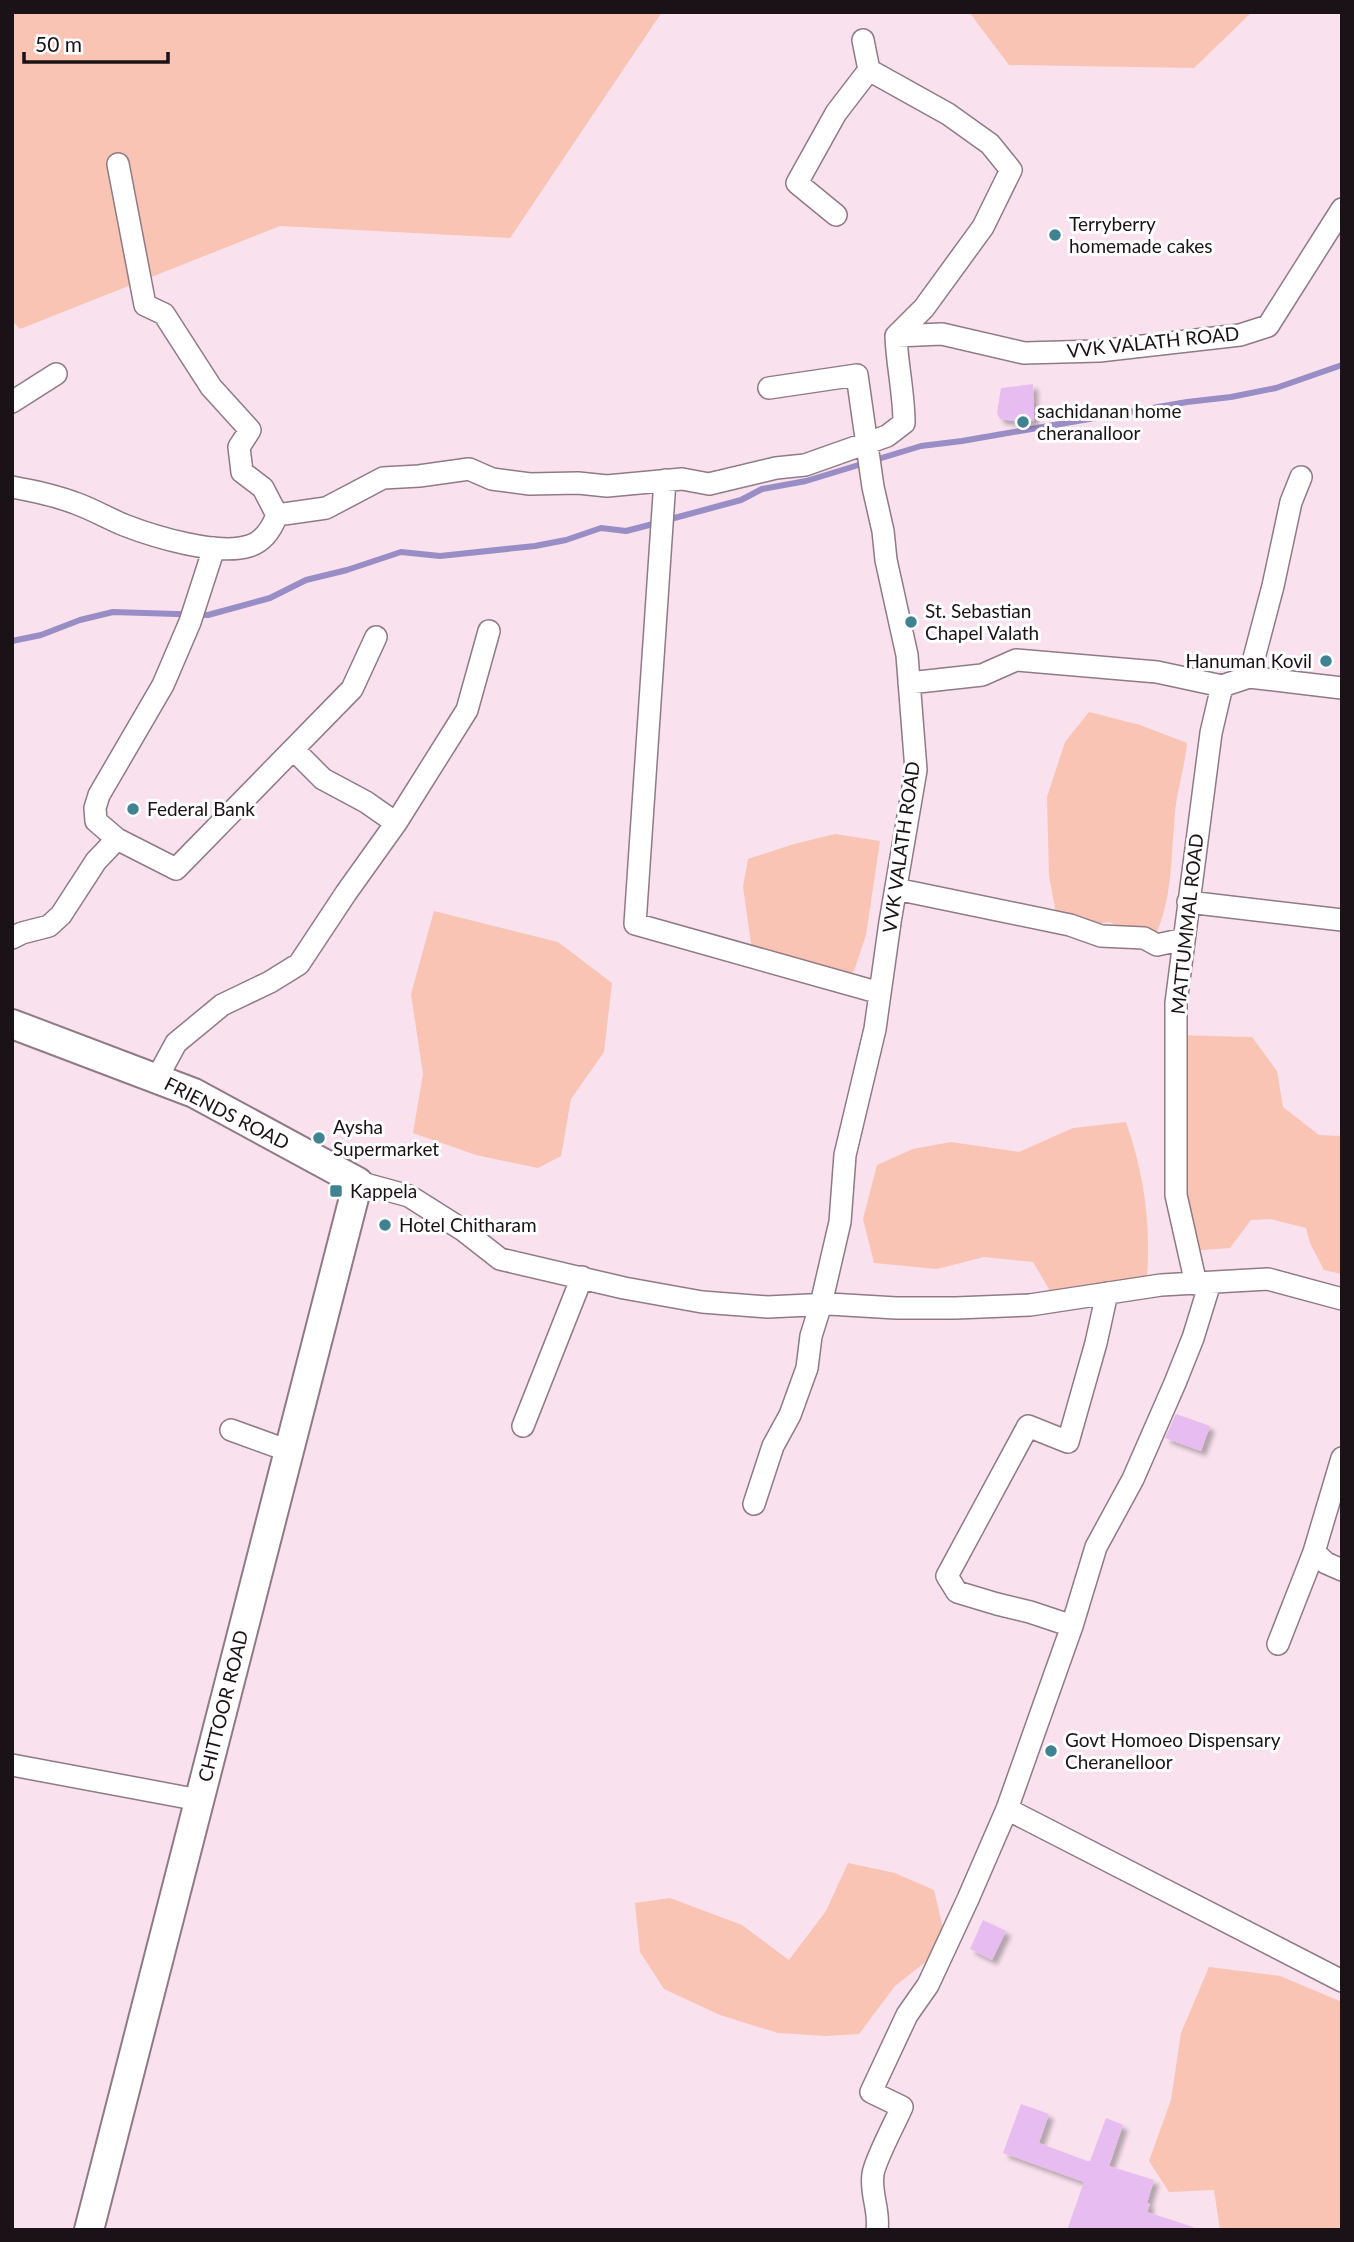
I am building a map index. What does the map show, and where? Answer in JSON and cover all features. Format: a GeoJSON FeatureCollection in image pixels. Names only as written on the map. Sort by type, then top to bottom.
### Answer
{"type":"FeatureCollection","features":[{"type":"Feature","properties":{"kind":"main road","name":"FRIENDS ROAD"},"geometry":{"type":"LineString","coordinates":[[12,1024],[194,1093],[358,1182]]}},
{"type":"Feature","properties":{"kind":"main road","name":"CHITTOOR ROAD"},"geometry":{"type":"LineString","coordinates":[[89,2230],[358,1182]]}},
{"type":"Feature","properties":{"kind":"street"},"geometry":{"type":"LineString","coordinates":[[836,215],[797,183],[836,113],[869,69],[863,40]]}},
{"type":"Feature","properties":{"kind":"street"},"geometry":{"type":"LineString","coordinates":[[277,515],[326,508],[383,478],[469,469],[492,479],[530,484],[578,482],[607,486],[682,480],[709,484],[805,464],[887,436],[904,423],[904,397],[896,336],[931,299],[983,227],[1011,170],[990,144],[948,114],[869,69]]}},
{"type":"Feature","properties":{"kind":"street"},"geometry":{"type":"LineString","coordinates":[[118,164],[145,304],[164,314],[211,387],[250,430],[239,447],[242,472],[263,488],[277,515]]}},
{"type":"Feature","properties":{"kind":"street","name":"VVK VALATH ROAD"},"geometry":{"type":"LineString","coordinates":[[896,336],[942,334],[1024,353],[1099,351],[1240,335],[1268,326],[1342,209]]}},
{"type":"Feature","properties":{"kind":"street"},"geometry":{"type":"LineString","coordinates":[[12,402],[56,374]]}},
{"type":"Feature","properties":{"kind":"street","name":"VVK VALATH ROAD"},"geometry":{"type":"LineString","coordinates":[[754,1504],[773,1446],[790,1415],[807,1368],[811,1336],[840,1223],[845,1155],[875,1029],[916,770],[906,655],[870,469],[857,375],[769,388]]}},
{"type":"Feature","properties":{"kind":"street"},"geometry":{"type":"LineString","coordinates":[[1250,677],[1291,502],[1301,477]]}},
{"type":"Feature","properties":{"kind":"street"},"geometry":{"type":"LineString","coordinates":[[665,480],[635,924],[880,993]]}},
{"type":"Feature","properties":{"kind":"street"},"geometry":{"type":"LineString","coordinates":[[12,487],[73,502],[124,525],[199,546],[224,550],[252,546],[270,531],[277,515]]}},
{"type":"Feature","properties":{"kind":"street"},"geometry":{"type":"LineString","coordinates":[[214,548],[190,622],[163,685],[95,808],[96,821],[117,839],[176,870],[352,689],[376,637]]}},
{"type":"Feature","properties":{"kind":"street"},"geometry":{"type":"LineString","coordinates":[[157,1078],[176,1043],[222,1005],[270,982],[299,964],[396,823],[467,710],[489,631]]}},
{"type":"Feature","properties":{"kind":"street"},"geometry":{"type":"LineString","coordinates":[[909,683],[982,675],[1016,660],[1157,671],[1222,686],[1250,677],[1342,688]]}},
{"type":"Feature","properties":{"kind":"street","name":"MATTUMMAL ROAD"},"geometry":{"type":"LineString","coordinates":[[1203,1283],[1176,1195],[1176,1003],[1212,733],[1222,686]]}},
{"type":"Feature","properties":{"kind":"street"},"geometry":{"type":"LineString","coordinates":[[294,750],[323,779],[396,823]]}},
{"type":"Feature","properties":{"kind":"street"},"geometry":{"type":"LineString","coordinates":[[12,939],[22,933],[49,926],[61,915],[96,861],[117,839]]}},
{"type":"Feature","properties":{"kind":"street"},"geometry":{"type":"LineString","coordinates":[[896,889],[1070,925],[1101,936],[1144,938],[1157,945],[1184,939]]}},
{"type":"Feature","properties":{"kind":"street"},"geometry":{"type":"LineString","coordinates":[[1188,902],[1342,920]]}},
{"type":"Feature","properties":{"kind":"street"},"geometry":{"type":"LineString","coordinates":[[358,1182],[409,1196],[463,1230],[500,1259],[624,1288],[702,1302],[768,1307],[821,1304],[896,1308],[1030,1305],[1161,1285],[1268,1279],[1342,1299]]}},
{"type":"Feature","properties":{"kind":"street"},"geometry":{"type":"LineString","coordinates":[[523,1426],[582,1277]]}},
{"type":"Feature","properties":{"kind":"street"},"geometry":{"type":"LineString","coordinates":[[877,2230],[879,2216],[873,2192],[873,2172],[902,2108],[871,2092],[907,2015],[928,1985],[1007,1809],[1072,1626],[1096,1547],[1133,1479],[1193,1338],[1203,1283]]}},
{"type":"Feature","properties":{"kind":"street"},"geometry":{"type":"LineString","coordinates":[[1072,1626],[957,1592],[947,1576],[1028,1426],[1068,1442],[1107,1293]]}},
{"type":"Feature","properties":{"kind":"street"},"geometry":{"type":"LineString","coordinates":[[231,1430],[289,1451]]}},
{"type":"Feature","properties":{"kind":"street"},"geometry":{"type":"LineString","coordinates":[[1278,1644],[1314,1552],[1342,1458]]}},
{"type":"Feature","properties":{"kind":"street"},"geometry":{"type":"LineString","coordinates":[[1314,1552],[1326,1563],[1342,1570]]}},
{"type":"Feature","properties":{"kind":"street"},"geometry":{"type":"LineString","coordinates":[[12,1765],[199,1800]]}},
{"type":"Feature","properties":{"kind":"street"},"geometry":{"type":"LineString","coordinates":[[1007,1809],[1342,1981]]}},
{"type":"Feature","properties":{"kind":"shaded area"},"geometry":{"type":"Polygon","coordinates":[[[12,12],[662,12],[510,238],[280,226],[20,329],[12,321],[12,12]]]}},
{"type":"Feature","properties":{"kind":"shaded area"},"geometry":{"type":"Polygon","coordinates":[[[969,12],[1252,12],[1194,68],[1009,65],[969,12]]]}},
{"type":"Feature","properties":{"kind":"shaded area"},"geometry":{"type":"Polygon","coordinates":[[[1089,712],[1140,725],[1187,743],[1176,804],[1168,891],[1155,936],[1126,933],[1110,922],[1074,927],[1056,913],[1049,876],[1047,797],[1065,742],[1089,712]]]}},
{"type":"Feature","properties":{"kind":"shaded area"},"geometry":{"type":"Polygon","coordinates":[[[835,834],[880,841],[866,935],[854,971],[835,980],[752,950],[743,887],[748,859],[835,834]]]}},
{"type":"Feature","properties":{"kind":"shaded area"},"geometry":{"type":"Polygon","coordinates":[[[434,911],[558,942],[612,983],[604,1052],[571,1099],[561,1156],[538,1168],[476,1155],[413,1133],[423,1074],[411,994],[434,911]]]}},
{"type":"Feature","properties":{"kind":"shaded area"},"geometry":{"type":"Polygon","coordinates":[[[1176,1035],[1252,1037],[1277,1071],[1283,1107],[1319,1135],[1342,1136],[1342,1274],[1324,1270],[1310,1243],[1306,1228],[1270,1219],[1251,1220],[1230,1248],[1189,1251],[1176,1035]]]}},
{"type":"Feature","properties":{"kind":"shaded area"},"geometry":{"type":"Polygon","coordinates":[[[1126,1122],[1138,1163],[1145,1203],[1148,1245],[1146,1287],[1056,1301],[1033,1262],[984,1257],[937,1269],[874,1263],[863,1219],[877,1165],[913,1149],[951,1142],[1019,1152],[1073,1128],[1126,1122]]]}},
{"type":"Feature","properties":{"kind":"shaded area"},"geometry":{"type":"Polygon","coordinates":[[[848,1863],[895,1873],[934,1890],[947,1945],[895,1986],[859,2034],[826,2036],[778,2033],[720,2015],[664,1989],[640,1952],[635,1903],[670,1898],[742,1925],[789,1960],[826,1911],[848,1863]]]}},
{"type":"Feature","properties":{"kind":"shaded area"},"geometry":{"type":"Polygon","coordinates":[[[1209,1967],[1280,1976],[1342,2002],[1342,2230],[1220,2230],[1214,2190],[1169,2192],[1149,2161],[1171,2100],[1181,2033],[1209,1967]]]}},
{"type":"Feature","properties":{"kind":"building"},"geometry":{"type":"Polygon","coordinates":[[[1033,384],[1034,420],[1017,425],[1014,421],[1000,419],[997,413],[1001,388],[1033,384]]]}},
{"type":"Feature","properties":{"kind":"building"},"geometry":{"type":"Polygon","coordinates":[[[1176,1414],[1210,1426],[1201,1451],[1165,1438],[1176,1414]]]}},
{"type":"Feature","properties":{"kind":"building"},"geometry":{"type":"Polygon","coordinates":[[[983,1920],[1006,1931],[992,1960],[970,1949],[983,1920]]]}},
{"type":"Feature","properties":{"kind":"building"},"geometry":{"type":"Polygon","coordinates":[[[1021,2104],[1049,2114],[1039,2143],[1087,2161],[1090,2161],[1106,2118],[1123,2125],[1109,2166],[1154,2180],[1147,2212],[1193,2227],[1193,2230],[1067,2230],[1084,2182],[1003,2153],[1021,2104]]]}},
{"type":"Feature","properties":{"kind":"waterway"},"geometry":{"type":"LineString","coordinates":[[667,520],[741,500],[762,489],[806,481],[921,446],[1231,397],[1276,388],[1342,365]]}},
{"type":"Feature","properties":{"kind":"waterway"},"geometry":{"type":"LineString","coordinates":[[12,641],[41,635],[80,620],[113,612],[208,615],[270,598],[306,580],[401,552],[440,556],[535,546],[566,540],[601,528],[626,531],[657,523]]}},
{"type":"Feature","properties":{"kind":"place","name":"Terryberry homemade cakes"},"geometry":{"type":"Point","coordinates":[1055,235]}},
{"type":"Feature","properties":{"kind":"place","name":"sachidanan home cheranalloor"},"geometry":{"type":"Point","coordinates":[1023,422]}},
{"type":"Feature","properties":{"kind":"place","name":"St. Sebastian Chapel Valath"},"geometry":{"type":"Point","coordinates":[911,622]}},
{"type":"Feature","properties":{"kind":"place","name":"Hanuman Kovil"},"geometry":{"type":"Point","coordinates":[1326,661]}},
{"type":"Feature","properties":{"kind":"place","name":"Federal Bank"},"geometry":{"type":"Point","coordinates":[133,809]}},
{"type":"Feature","properties":{"kind":"place","name":"Aysha Supermarket"},"geometry":{"type":"Point","coordinates":[319,1138]}},
{"type":"Feature","properties":{"kind":"place","name":"Kappela"},"geometry":{"type":"Point","coordinates":[336,1191]}},
{"type":"Feature","properties":{"kind":"place","name":"Hotel Chitharam"},"geometry":{"type":"Point","coordinates":[385,1225]}},
{"type":"Feature","properties":{"kind":"place","name":"Govt Homoeo Dispensary Cheranelloor"},"geometry":{"type":"Point","coordinates":[1051,1751]}}]}
